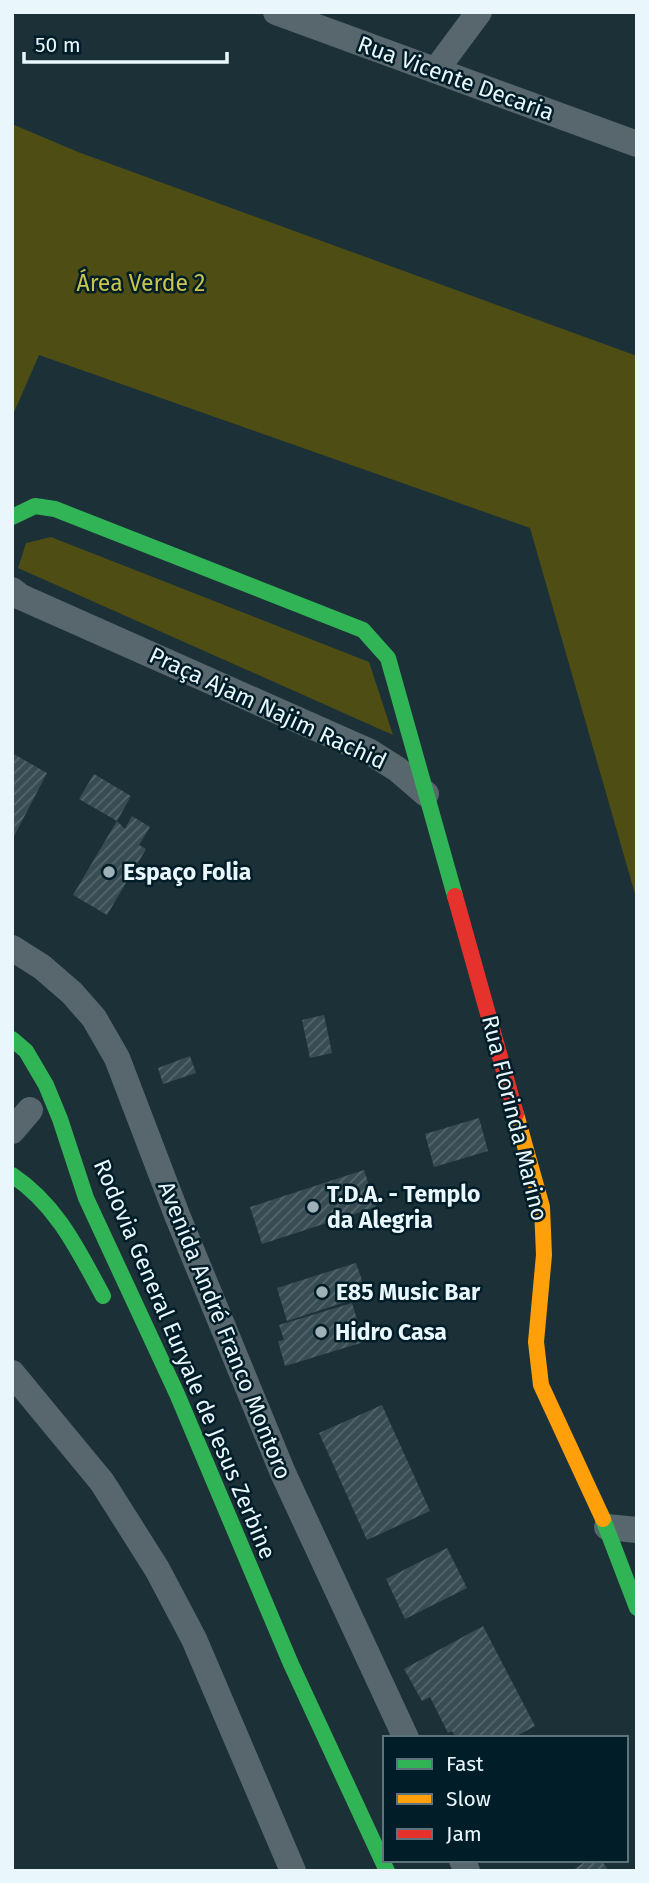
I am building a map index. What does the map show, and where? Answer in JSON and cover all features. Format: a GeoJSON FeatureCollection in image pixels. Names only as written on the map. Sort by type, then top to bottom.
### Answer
{"type":"FeatureCollection","features":[{"type":"Feature","properties":{"kind":"main road","name":"Praça Ajam Najim Rachid"},"geometry":{"type":"LineString","coordinates":[[12,517],[35,506],[55,509],[363,631],[388,658],[429,797]]}},
{"type":"Feature","properties":{"kind":"main road","name":"Rua Florinda Marino"},"geometry":{"type":"LineString","coordinates":[[429,797],[542,1207],[544,1255],[536,1342],[541,1385],[607,1527],[637,1608]]}},
{"type":"Feature","properties":{"kind":"main road","name":"Rodovia General Euryale de Jesus Zerbine"},"geometry":{"type":"LineString","coordinates":[[12,1039],[26,1051],[46,1085],[86,1198],[177,1394],[291,1664],[387,1871]]}},
{"type":"Feature","properties":{"kind":"main road"},"geometry":{"type":"LineString","coordinates":[[26,1051],[26,1111]]}},
{"type":"Feature","properties":{"kind":"main road"},"geometry":{"type":"LineString","coordinates":[[55,1152],[86,1198]]}},
{"type":"Feature","properties":{"kind":"main road"},"geometry":{"type":"LineString","coordinates":[[12,1175],[42,1197],[55,1212],[107,1303],[69,1209]]}},
{"type":"Feature","properties":{"kind":"main road","name":"Rodovia General Euryale de Jesus Zerbine"},"geometry":{"type":"LineString","coordinates":[[191,1468],[291,1664]]}},
{"type":"Feature","properties":{"kind":"street","name":"Rua Vicente Decaria"},"geometry":{"type":"LineString","coordinates":[[275,12],[637,144]]}},
{"type":"Feature","properties":{"kind":"street"},"geometry":{"type":"LineString","coordinates":[[436,70],[479,12]]}},
{"type":"Feature","properties":{"kind":"street","name":"Praça Ajam Najim Rachid"},"geometry":{"type":"LineString","coordinates":[[12,590],[21,597],[370,752],[397,769],[429,797]]}},
{"type":"Feature","properties":{"kind":"street","name":"Avenida André Franco Montoro"},"geometry":{"type":"LineString","coordinates":[[12,948],[42,967],[72,993],[94,1018],[117,1058],[282,1473],[405,1736]]}},
{"type":"Feature","properties":{"kind":"street"},"geometry":{"type":"LineString","coordinates":[[12,1373],[102,1482],[158,1569],[194,1639],[293,1871]]}},
{"type":"Feature","properties":{"kind":"street"},"geometry":{"type":"LineString","coordinates":[[607,1527],[637,1530]]}},
{"type":"Feature","properties":{"kind":"green space","name":"Área Verde 2"},"geometry":{"type":"Polygon","coordinates":[[[12,124],[78,152],[637,356],[637,901],[530,528],[39,355],[12,417],[12,124]]]}},
{"type":"Feature","properties":{"kind":"green space"},"geometry":{"type":"Polygon","coordinates":[[[51,537],[369,662],[393,735],[18,568],[26,543],[51,537]]]}},
{"type":"Feature","properties":{"kind":"building"},"geometry":{"type":"Polygon","coordinates":[[[12,753],[47,773],[12,840],[12,753]]]}},
{"type":"Feature","properties":{"kind":"building"},"geometry":{"type":"Polygon","coordinates":[[[94,774],[131,796],[117,821],[79,799],[94,774]]]}},
{"type":"Feature","properties":{"kind":"building","name":"Espaço Folia"},"geometry":{"type":"Polygon","coordinates":[[[132,816],[150,827],[139,845],[146,849],[107,915],[73,895],[117,821],[125,829],[132,816]]]}},
{"type":"Feature","properties":{"kind":"building"},"geometry":{"type":"Polygon","coordinates":[[[324,1015],[332,1053],[310,1058],[302,1020],[324,1015]]]}},
{"type":"Feature","properties":{"kind":"building"},"geometry":{"type":"Polygon","coordinates":[[[190,1056],[196,1073],[163,1084],[158,1068],[190,1056]]]}},
{"type":"Feature","properties":{"kind":"building"},"geometry":{"type":"Polygon","coordinates":[[[479,1118],[488,1151],[434,1167],[425,1134],[479,1118]]]}},
{"type":"Feature","properties":{"kind":"building","name":"T.D.A. - Templo da Alegria"},"geometry":{"type":"Polygon","coordinates":[[[364,1170],[376,1207],[262,1244],[250,1207],[364,1170]]]}},
{"type":"Feature","properties":{"kind":"building","name":"E85 Music Bar"},"geometry":{"type":"Polygon","coordinates":[[[356,1263],[367,1295],[287,1321],[277,1288],[356,1263]]]}},
{"type":"Feature","properties":{"kind":"building","name":"Hidro Casa"},"geometry":{"type":"Polygon","coordinates":[[[352,1303],[364,1342],[285,1366],[278,1341],[284,1340],[279,1325],[352,1303]]]}},
{"type":"Feature","properties":{"kind":"building"},"geometry":{"type":"Polygon","coordinates":[[[382,1405],[430,1511],[367,1540],[319,1433],[382,1405]]]}},
{"type":"Feature","properties":{"kind":"building"},"geometry":{"type":"Polygon","coordinates":[[[447,1548],[467,1588],[405,1619],[386,1579],[447,1548]]]}},
{"type":"Feature","properties":{"kind":"building"},"geometry":{"type":"Polygon","coordinates":[[[483,1626],[535,1726],[517,1736],[455,1736],[452,1731],[448,1733],[430,1697],[422,1701],[404,1669],[483,1626]]]}},
{"type":"Feature","properties":{"kind":"building"},"geometry":{"type":"Polygon","coordinates":[[[584,1862],[602,1862],[609,1871],[572,1871],[584,1862]]]}},
{"type":"Feature","properties":{"kind":"traffic: fast"},"geometry":{"type":"LineString","coordinates":[[12,517],[35,506],[55,509],[363,630],[388,658],[455,896]]}},
{"type":"Feature","properties":{"kind":"traffic: fast"},"geometry":{"type":"LineString","coordinates":[[12,1039],[26,1051],[46,1085],[86,1198],[177,1394],[291,1664],[387,1871]]}},
{"type":"Feature","properties":{"kind":"traffic: fast"},"geometry":{"type":"LineString","coordinates":[[12,1175],[54,1214],[75,1245],[103,1296]]}},
{"type":"Feature","properties":{"kind":"traffic: fast"},"geometry":{"type":"LineString","coordinates":[[603,1519],[637,1608]]}},
{"type":"Feature","properties":{"kind":"traffic: slow"},"geometry":{"type":"LineString","coordinates":[[516,1114],[542,1207],[544,1255],[536,1342],[541,1385],[603,1519]]}},
{"type":"Feature","properties":{"kind":"traffic: jam"},"geometry":{"type":"LineString","coordinates":[[455,896],[516,1114]]}},
{"type":"Feature","properties":{"kind":"place","name":"Espaço Folia"},"geometry":{"type":"Point","coordinates":[109,872]}},
{"type":"Feature","properties":{"kind":"place","name":"T.D.A. - Templo da Alegria"},"geometry":{"type":"Point","coordinates":[313,1207]}},
{"type":"Feature","properties":{"kind":"place","name":"E85 Music Bar"},"geometry":{"type":"Point","coordinates":[322,1292]}},
{"type":"Feature","properties":{"kind":"place","name":"Hidro Casa"},"geometry":{"type":"Point","coordinates":[321,1332]}}]}
